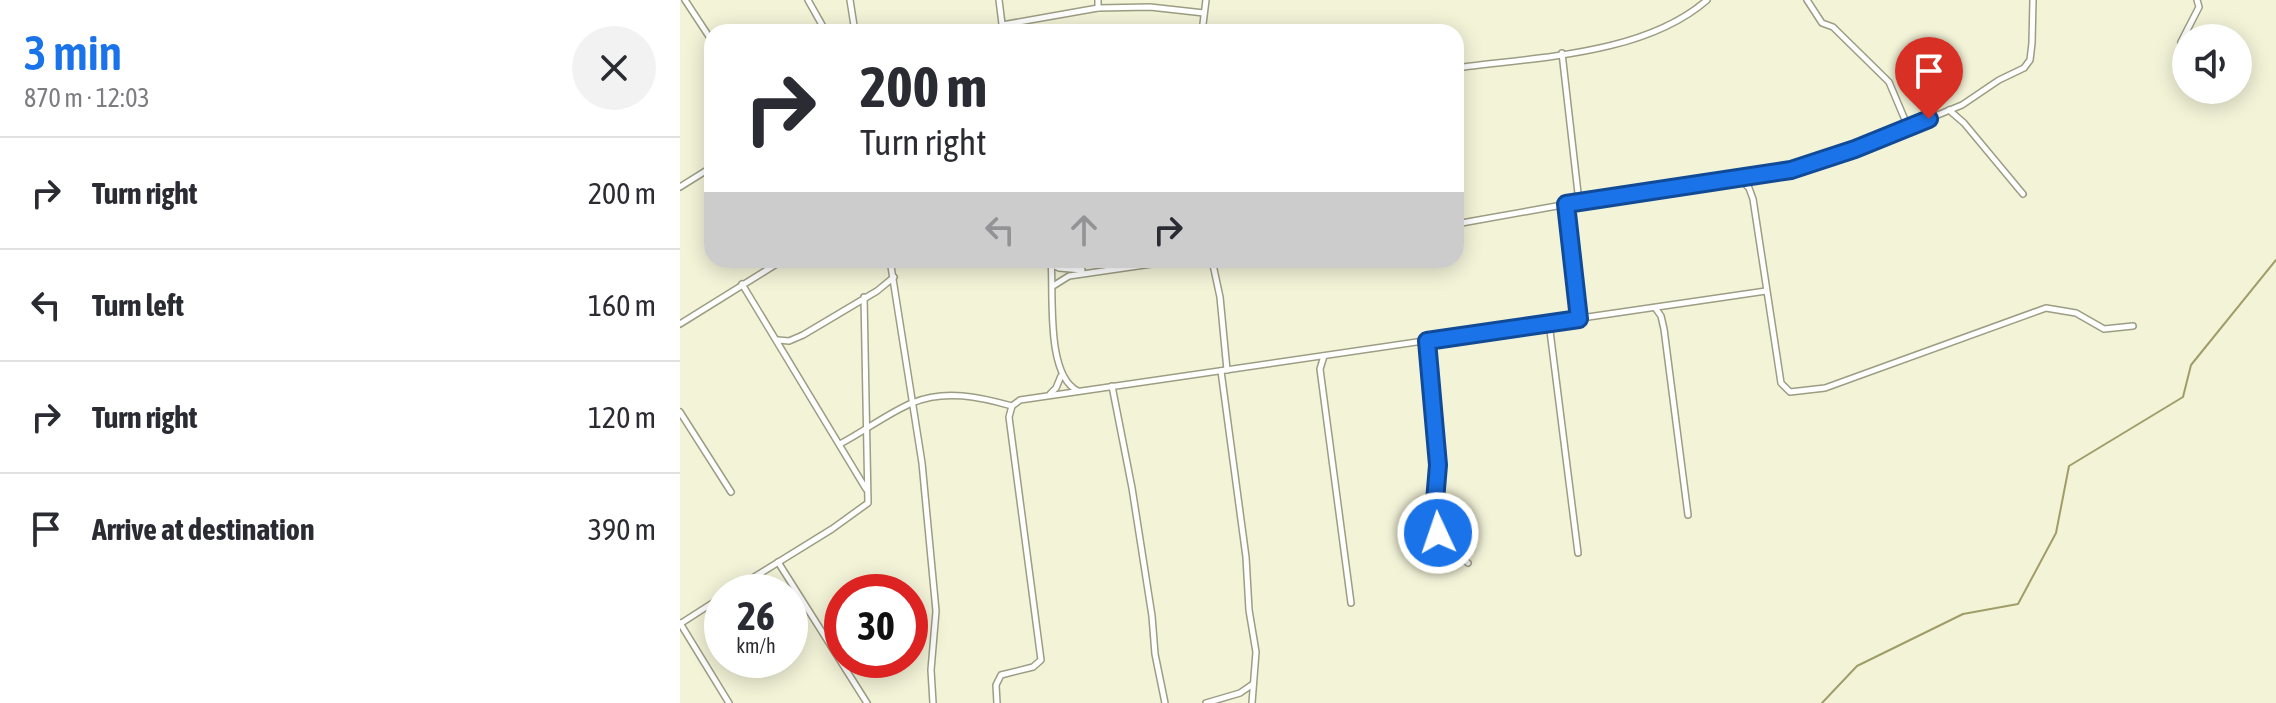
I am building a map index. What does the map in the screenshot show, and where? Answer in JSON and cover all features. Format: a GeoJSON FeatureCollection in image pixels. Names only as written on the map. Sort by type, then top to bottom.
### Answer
{"type":"FeatureCollection","features":[{"type":"Feature","properties":{"kind":"street"},"geometry":{"type":"LineString","coordinates":[[685,0],[704,29]]}},
{"type":"Feature","properties":{"kind":"street"},"geometry":{"type":"LineString","coordinates":[[808,0],[822,24]]}},
{"type":"Feature","properties":{"kind":"street"},"geometry":{"type":"LineString","coordinates":[[850,0],[854,24]]}},
{"type":"Feature","properties":{"kind":"street"},"geometry":{"type":"LineString","coordinates":[[999,0],[1002,24]]}},
{"type":"Feature","properties":{"kind":"street"},"geometry":{"type":"LineString","coordinates":[[1098,0],[1098,8]]}},
{"type":"Feature","properties":{"kind":"street"},"geometry":{"type":"LineString","coordinates":[[1203,24],[1206,0]]}},
{"type":"Feature","properties":{"kind":"street"},"geometry":{"type":"LineString","coordinates":[[1464,67],[1611,46],[1645,36],[1685,17],[1707,0]]}},
{"type":"Feature","properties":{"kind":"street"},"geometry":{"type":"LineString","coordinates":[[1807,0],[1822,23],[1833,27],[1889,82],[1908,127]]}},
{"type":"Feature","properties":{"kind":"street"},"geometry":{"type":"LineString","coordinates":[[1464,223],[1791,170],[1908,127],[1949,110],[2024,68],[2030,60],[2033,0]]}},
{"type":"Feature","properties":{"kind":"street"},"geometry":{"type":"LineString","coordinates":[[2190,24],[2199,7],[2197,0]]}},
{"type":"Feature","properties":{"kind":"street"},"geometry":{"type":"LineString","coordinates":[[1022,24],[1098,8],[1150,7],[1204,13]]}},
{"type":"Feature","properties":{"kind":"street"},"geometry":{"type":"LineString","coordinates":[[1562,53],[1579,202]]}},
{"type":"Feature","properties":{"kind":"street"},"geometry":{"type":"LineString","coordinates":[[1949,110],[1964,123],[2023,194]]}},
{"type":"Feature","properties":{"kind":"street"},"geometry":{"type":"LineString","coordinates":[[680,187],[704,172]]}},
{"type":"Feature","properties":{"kind":"street"},"geometry":{"type":"LineString","coordinates":[[1740,179],[1749,188],[1753,199],[1781,383],[1790,392],[1825,388],[2046,308],[2076,313],[2104,329],[2133,326]]}},
{"type":"Feature","properties":{"kind":"street"},"geometry":{"type":"LineString","coordinates":[[1566,204],[1579,319]]}},
{"type":"Feature","properties":{"kind":"street"},"geometry":{"type":"LineString","coordinates":[[680,324],[769,268]]}},
{"type":"Feature","properties":{"kind":"street"},"geometry":{"type":"LineString","coordinates":[[892,268],[922,463],[936,611],[931,670],[933,703]]}},
{"type":"Feature","properties":{"kind":"street"},"geometry":{"type":"LineString","coordinates":[[1052,268],[1053,325],[1061,375],[1067,384],[1079,391]]}},
{"type":"Feature","properties":{"kind":"street"},"geometry":{"type":"LineString","coordinates":[[1059,268],[1091,271]]}},
{"type":"Feature","properties":{"kind":"street"},"geometry":{"type":"LineString","coordinates":[[1052,287],[1064,277],[1115,268]]}},
{"type":"Feature","properties":{"kind":"street"},"geometry":{"type":"LineString","coordinates":[[1214,268],[1220,297],[1224,371],[1256,652],[1253,702]]}},
{"type":"Feature","properties":{"kind":"street"},"geometry":{"type":"LineString","coordinates":[[777,340],[789,341],[803,335],[894,277]]}},
{"type":"Feature","properties":{"kind":"street"},"geometry":{"type":"LineString","coordinates":[[742,284],[867,490]]}},
{"type":"Feature","properties":{"kind":"street"},"geometry":{"type":"LineString","coordinates":[[997,703],[996,685],[1001,675],[1033,667],[1041,660],[1009,417],[1012,406],[1020,400],[1766,291]]}},
{"type":"Feature","properties":{"kind":"street"},"geometry":{"type":"LineString","coordinates":[[759,574],[868,503],[864,297]]}},
{"type":"Feature","properties":{"kind":"street"},"geometry":{"type":"LineString","coordinates":[[1656,309],[1664,329],[1688,515]]}},
{"type":"Feature","properties":{"kind":"street"},"geometry":{"type":"LineString","coordinates":[[1549,323],[1578,553]]}},
{"type":"Feature","properties":{"kind":"street"},"geometry":{"type":"LineString","coordinates":[[1427,341],[1438,465],[1435,521],[1443,543],[1468,563]]}},
{"type":"Feature","properties":{"kind":"street"},"geometry":{"type":"LineString","coordinates":[[1324,356],[1320,369],[1351,603]]}},
{"type":"Feature","properties":{"kind":"street"},"geometry":{"type":"LineString","coordinates":[[1310,358],[1320,369]]}},
{"type":"Feature","properties":{"kind":"street"},"geometry":{"type":"LineString","coordinates":[[1048,395],[1056,388],[1061,375]]}},
{"type":"Feature","properties":{"kind":"street"},"geometry":{"type":"LineString","coordinates":[[1112,386],[1130,475],[1151,604],[1155,654],[1165,703]]}},
{"type":"Feature","properties":{"kind":"street"},"geometry":{"type":"LineString","coordinates":[[840,444],[912,403],[962,395],[1012,406]]}},
{"type":"Feature","properties":{"kind":"street"},"geometry":{"type":"LineString","coordinates":[[680,412],[731,492]]}},
{"type":"Feature","properties":{"kind":"street"},"geometry":{"type":"LineString","coordinates":[[778,562],[867,703]]}},
{"type":"Feature","properties":{"kind":"street"},"geometry":{"type":"LineString","coordinates":[[704,608],[680,623],[729,703]]}},
{"type":"Feature","properties":{"kind":"street"},"geometry":{"type":"LineString","coordinates":[[1206,703],[1240,693],[1254,683]]}},
{"type":"Feature","properties":{"kind":"street"},"geometry":{"type":"LineString","coordinates":[[1240,693],[1253,702]]}},
{"type":"Feature","properties":{"kind":"waterway"},"geometry":{"type":"LineString","coordinates":[[1822,703],[1857,666],[1963,614],[2018,604],[2056,533],[2069,466],[2183,397],[2191,365],[2276,260]]}},
{"type":"Feature","properties":{"kind":"route"},"geometry":{"type":"LineString","coordinates":[[1438,533],[1435,521],[1438,465],[1427,341],[1579,319],[1566,204],[1791,170],[1855,149],[1929,119]]}}]}
